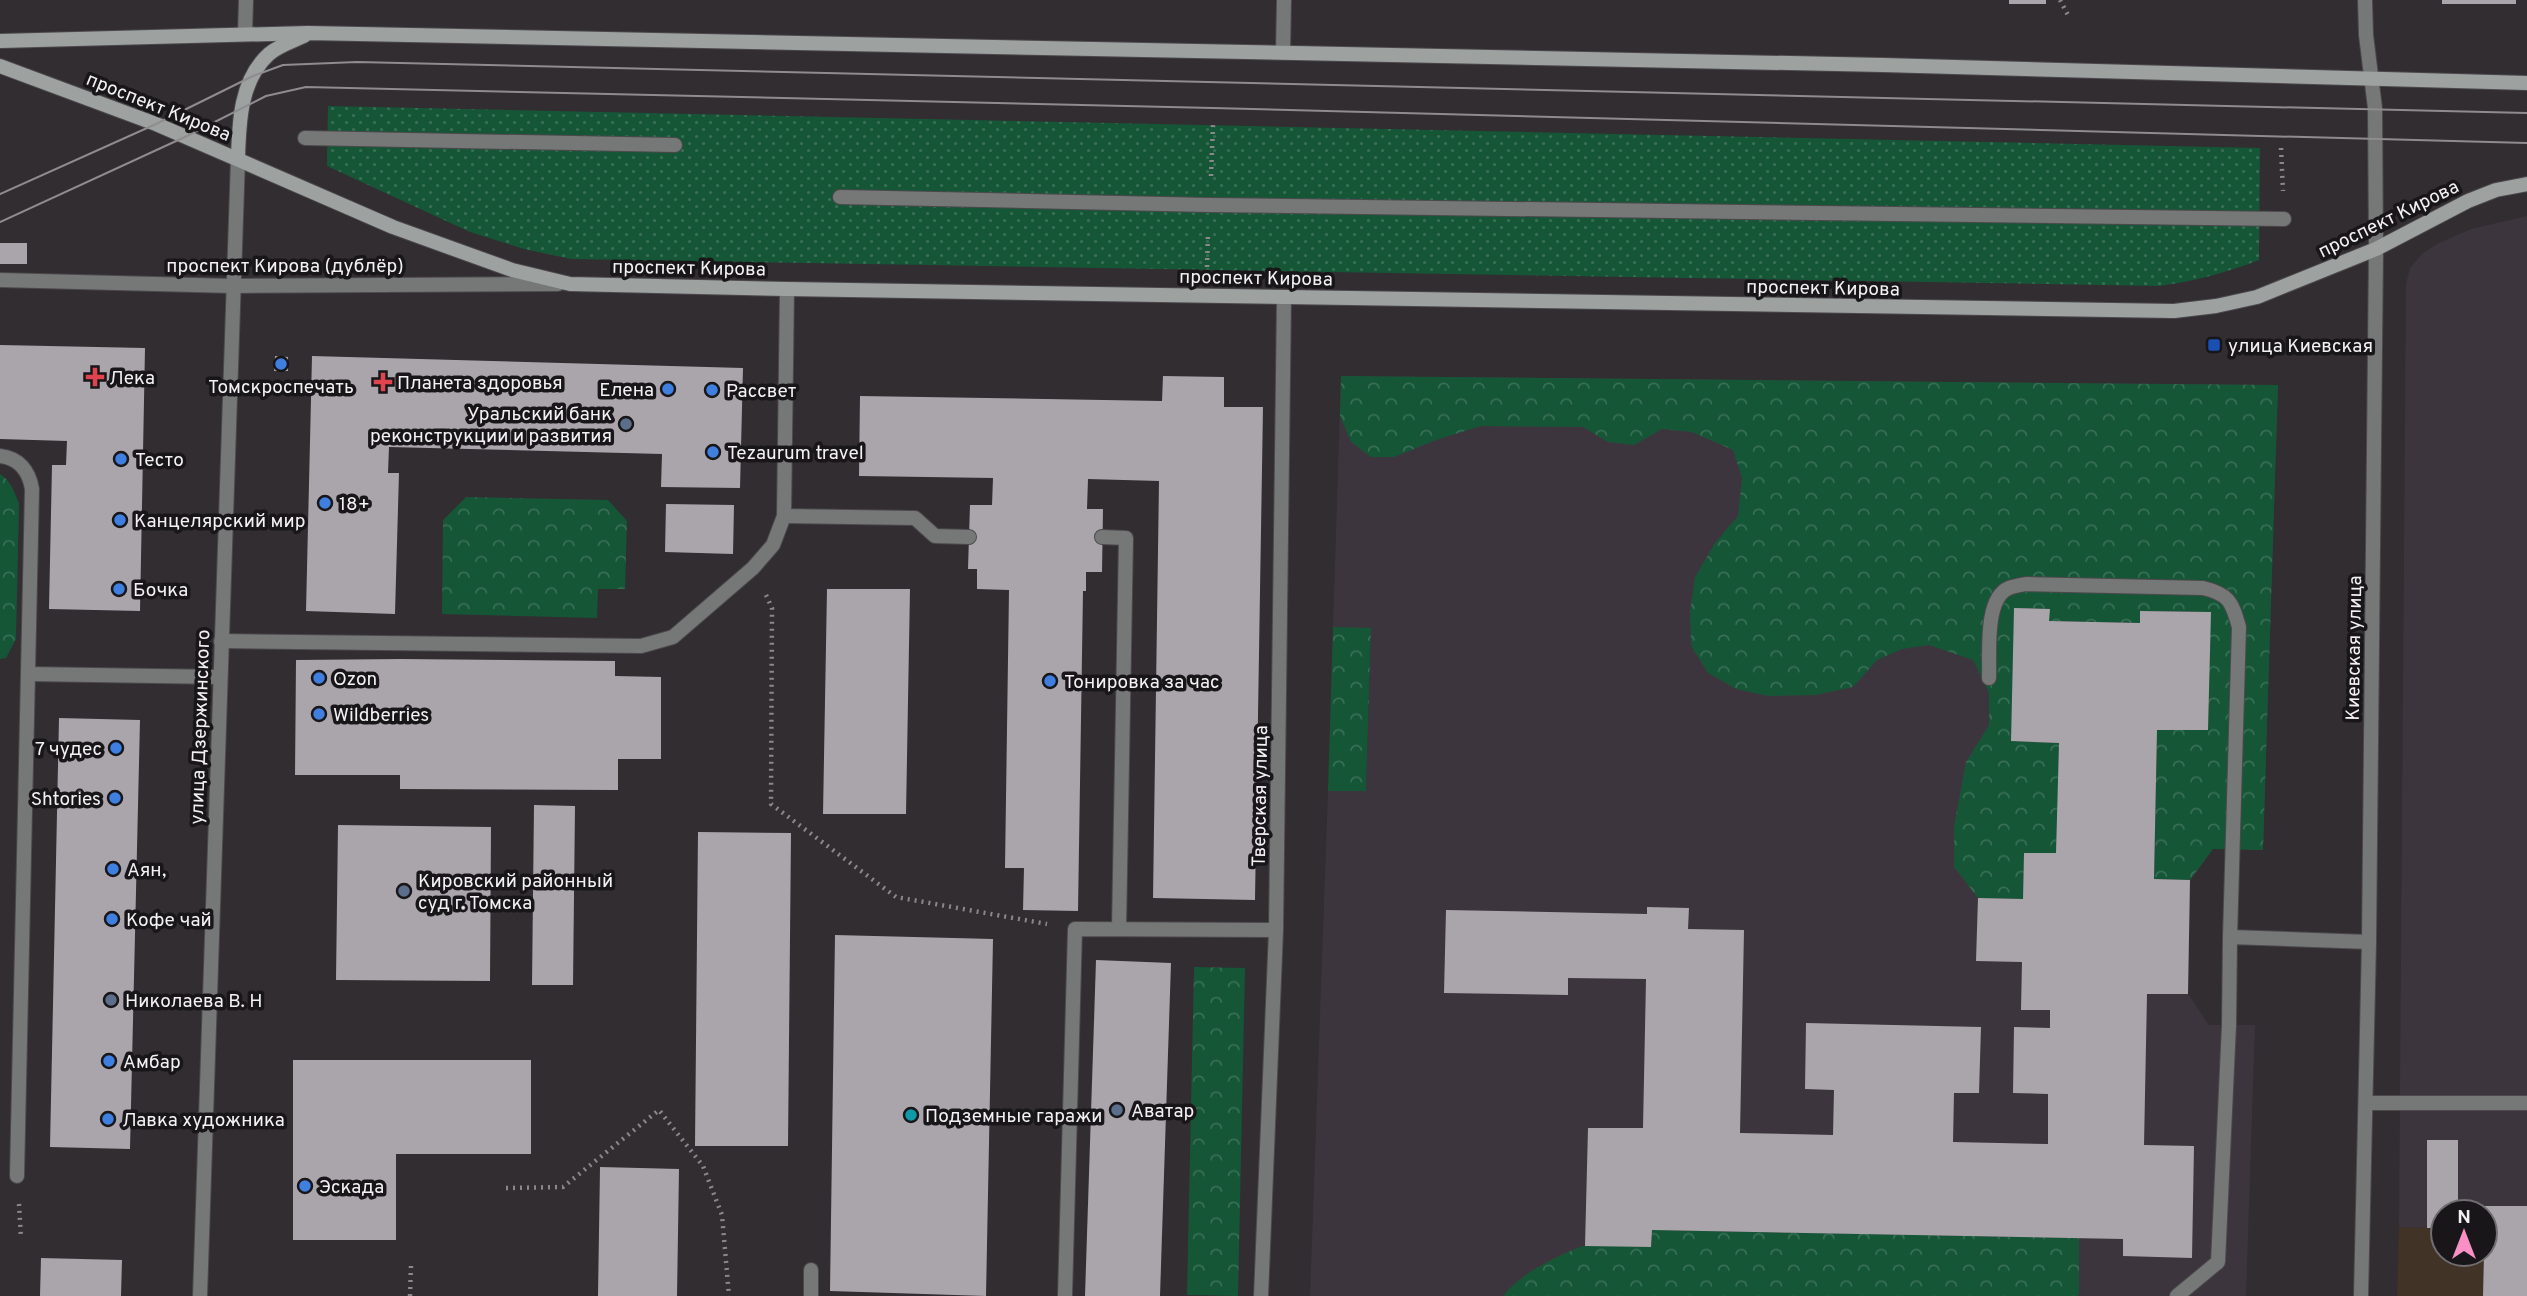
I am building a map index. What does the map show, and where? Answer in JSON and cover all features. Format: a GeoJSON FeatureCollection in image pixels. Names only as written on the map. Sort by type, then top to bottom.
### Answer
{"type":"FeatureCollection","features":[{"type":"Feature","properties":{"kind":"main road","name":"проспект Кирова"},"geometry":{"type":"LineString","coordinates":[[0,41],[308,33],[1283,52],[2527,83]]}},
{"type":"Feature","properties":{"kind":"main road"},"geometry":{"type":"LineString","coordinates":[[238,159],[242,107],[253,76],[270,54],[308,33]]}},
{"type":"Feature","properties":{"kind":"main road","name":"проспект Кирова"},"geometry":{"type":"LineString","coordinates":[[0,66],[156,124],[393,227],[512,270],[570,284],[2174,311],[2257,298],[2376,250],[2468,201],[2496,190],[2527,184]]}},
{"type":"Feature","properties":{"kind":"street"},"geometry":{"type":"LineString","coordinates":[[245,34],[246,0]]}},
{"type":"Feature","properties":{"kind":"street"},"geometry":{"type":"LineString","coordinates":[[1283,52],[1284,0]]}},
{"type":"Feature","properties":{"kind":"street","name":"Киевская улица"},"geometry":{"type":"LineString","coordinates":[[2361,1296],[2369,942],[2376,250],[2375,108],[2366,35],[2365,0]]}},
{"type":"Feature","properties":{"kind":"street"},"geometry":{"type":"LineString","coordinates":[[305,138],[675,145]]}},
{"type":"Feature","properties":{"kind":"street","name":"улица Дзержинского"},"geometry":{"type":"LineString","coordinates":[[200,1296],[238,159]]}},
{"type":"Feature","properties":{"kind":"street"},"geometry":{"type":"LineString","coordinates":[[839,197],[1209,205],[2284,219]]}},
{"type":"Feature","properties":{"kind":"street","name":"проспект Кирова (дублёр)"},"geometry":{"type":"LineString","coordinates":[[0,280],[233,286],[570,284]]}},
{"type":"Feature","properties":{"kind":"street"},"geometry":{"type":"LineString","coordinates":[[221,641],[641,646],[673,637],[753,568],[773,545],[784,516],[787,289]]}},
{"type":"Feature","properties":{"kind":"street","name":"Тверская улица"},"geometry":{"type":"LineString","coordinates":[[1261,1296],[1276,930],[1284,297]]}},
{"type":"Feature","properties":{"kind":"street"},"geometry":{"type":"LineString","coordinates":[[0,456],[18,461],[25,469],[32,489],[17,1176]]}},
{"type":"Feature","properties":{"kind":"street"},"geometry":{"type":"LineString","coordinates":[[784,516],[915,518],[935,536],[969,537]]}},
{"type":"Feature","properties":{"kind":"street"},"geometry":{"type":"LineString","coordinates":[[1102,537],[1126,538],[1119,929]]}},
{"type":"Feature","properties":{"kind":"street"},"geometry":{"type":"LineString","coordinates":[[1989,678],[1992,612],[1997,597],[2008,588],[2026,584],[2203,588],[2220,592],[2233,607],[2239,627],[2218,1262],[2177,1296]]}},
{"type":"Feature","properties":{"kind":"street"},"geometry":{"type":"LineString","coordinates":[[29,674],[220,677]]}},
{"type":"Feature","properties":{"kind":"street"},"geometry":{"type":"LineString","coordinates":[[1065,1296],[1075,929],[1276,930]]}},
{"type":"Feature","properties":{"kind":"street"},"geometry":{"type":"LineString","coordinates":[[2230,937],[2369,942]]}},
{"type":"Feature","properties":{"kind":"street"},"geometry":{"type":"LineString","coordinates":[[2366,1103],[2527,1103]]}},
{"type":"Feature","properties":{"kind":"street"},"geometry":{"type":"LineString","coordinates":[[811,1270],[811,1296]]}},
{"type":"Feature","properties":{"kind":"path"},"geometry":{"type":"LineString","coordinates":[[2060,0],[2068,15]]}},
{"type":"Feature","properties":{"kind":"path"},"geometry":{"type":"LineString","coordinates":[[753,568],[772,608],[771,804],[896,897],[1075,929]]}},
{"type":"Feature","properties":{"kind":"path"},"geometry":{"type":"LineString","coordinates":[[506,1188],[563,1187],[659,1110],[703,1166],[722,1214],[729,1296]]}},
{"type":"Feature","properties":{"kind":"path"},"geometry":{"type":"LineString","coordinates":[[17,1176],[22,1238]]}},
{"type":"Feature","properties":{"kind":"path"},"geometry":{"type":"LineString","coordinates":[[410,1296],[411,1265]]}},
{"type":"Feature","properties":{"kind":"shaded area"},"geometry":{"type":"Polygon","coordinates":[[[2527,216],[2527,1257],[2499,1256],[2499,1198],[2429,1198],[2429,1228],[2399,1227],[2406,284],[2410,268],[2422,254],[2471,229],[2527,216]]]}},
{"type":"Feature","properties":{"kind":"shaded area"},"geometry":{"type":"Polygon","coordinates":[[[1341,376],[2278,385],[2263,850],[2213,849],[2190,881],[2188,994],[2209,1025],[2255,1025],[2246,1296],[1310,1296],[1328,791],[1366,791],[1371,629],[1333,627],[1341,376]]]}},
{"type":"Feature","properties":{"kind":"shaded area"},"geometry":{"type":"Polygon","coordinates":[[[2399,1227],[2429,1228],[2429,1268],[2499,1268],[2499,1256],[2527,1257],[2527,1296],[2397,1296],[2399,1227]]]}},
{"type":"Feature","properties":{"kind":"green space"},"geometry":{"type":"Polygon","coordinates":[[[328,106],[2260,148],[2259,260],[2210,276],[2159,286],[571,259],[524,249],[470,232],[327,166],[328,106]]]}},
{"type":"Feature","properties":{"kind":"green space"},"geometry":{"type":"Polygon","coordinates":[[[1341,376],[2278,385],[2263,850],[2213,849],[2190,880],[2154,879],[2157,730],[2208,730],[2210,612],[2141,611],[2140,623],[2049,621],[2049,609],[2014,608],[2011,741],[2059,743],[2056,853],[2024,853],[2023,899],[1978,898],[1954,867],[1954,826],[1966,762],[1989,725],[1989,693],[1973,660],[1929,645],[1902,649],[1877,660],[1853,687],[1816,695],[1768,696],[1736,689],[1708,673],[1691,646],[1690,611],[1695,577],[1715,543],[1738,516],[1742,478],[1733,450],[1692,432],[1662,429],[1634,445],[1608,442],[1583,427],[1481,426],[1394,457],[1371,457],[1351,442],[1340,416],[1341,376]]]}},
{"type":"Feature","properties":{"kind":"green space"},"geometry":{"type":"Polygon","coordinates":[[[0,474],[10,484],[19,504],[16,639],[6,658],[0,659],[0,474]]]}},
{"type":"Feature","properties":{"kind":"green space"},"geometry":{"type":"Polygon","coordinates":[[[466,497],[608,500],[627,521],[625,589],[598,589],[597,618],[442,614],[443,520],[466,497]]]}},
{"type":"Feature","properties":{"kind":"green space"},"geometry":{"type":"Polygon","coordinates":[[[1333,627],[1371,628],[1366,791],[1328,791],[1333,627]]]}},
{"type":"Feature","properties":{"kind":"green space"},"geometry":{"type":"Polygon","coordinates":[[[1194,967],[1245,968],[1238,1296],[1187,1295],[1194,967]]]}},
{"type":"Feature","properties":{"kind":"green space"},"geometry":{"type":"Polygon","coordinates":[[[1652,1230],[2079,1238],[2079,1292],[2078,1296],[1504,1296],[1528,1273],[1552,1259],[1584,1246],[1651,1247],[1652,1230]]]}},
{"type":"Feature","properties":{"kind":"building"},"geometry":{"type":"Polygon","coordinates":[[[2009,0],[2046,0],[2046,4],[2009,4],[2009,0]]]}},
{"type":"Feature","properties":{"kind":"building"},"geometry":{"type":"Polygon","coordinates":[[[2442,0],[2516,0],[2516,4],[2442,4],[2442,0]]]}},
{"type":"Feature","properties":{"kind":"building"},"geometry":{"type":"Polygon","coordinates":[[[0,243],[27,243],[27,264],[0,264],[0,243]]]}},
{"type":"Feature","properties":{"kind":"building"},"geometry":{"type":"Polygon","coordinates":[[[0,345],[145,348],[140,611],[49,609],[52,465],[66,465],[67,441],[0,439],[0,345]]]}},
{"type":"Feature","properties":{"kind":"building","name":"Томскроспечать"},"geometry":{"type":"Polygon","coordinates":[[[275,356],[288,357],[288,371],[274,371],[275,356]]]}},
{"type":"Feature","properties":{"kind":"building"},"geometry":{"type":"Polygon","coordinates":[[[312,356],[743,368],[740,488],[661,487],[662,454],[389,447],[388,473],[399,473],[395,614],[306,611],[312,356]]]}},
{"type":"Feature","properties":{"kind":"building"},"geometry":{"type":"Polygon","coordinates":[[[1163,376],[1224,377],[1224,407],[1263,407],[1255,900],[1153,898],[1159,481],[1088,479],[1087,509],[1103,509],[1102,572],[1086,572],[1086,591],[1083,591],[1078,911],[1023,910],[1024,868],[1005,868],[1009,590],[977,589],[977,569],[968,569],[970,505],[992,505],[993,478],[859,476],[860,396],[1162,401],[1163,376]]]}},
{"type":"Feature","properties":{"kind":"building"},"geometry":{"type":"Polygon","coordinates":[[[666,504],[734,505],[733,554],[665,552],[666,504]]]}},
{"type":"Feature","properties":{"kind":"building"},"geometry":{"type":"Polygon","coordinates":[[[827,589],[910,589],[906,814],[823,814],[827,589]]]}},
{"type":"Feature","properties":{"kind":"building"},"geometry":{"type":"Polygon","coordinates":[[[2014,608],[2050,609],[2049,621],[2140,623],[2140,611],[2211,612],[2208,730],[2157,730],[2154,879],[2190,880],[2188,994],[2147,994],[2144,1145],[2194,1146],[2192,1258],[2123,1256],[2123,1239],[1652,1230],[1651,1247],[1585,1246],[1588,1128],[1643,1128],[1646,979],[1568,978],[1568,995],[1444,993],[1446,910],[1647,914],[1647,907],[1689,908],[1688,929],[1744,930],[1740,1133],[1833,1135],[1834,1090],[1805,1089],[1806,1023],[1981,1027],[1979,1093],[1954,1093],[1953,1142],[2048,1144],[2048,1094],[2013,1093],[2014,1027],[2050,1028],[2050,1010],[2021,1010],[2022,962],[1976,961],[1978,898],[2023,899],[2024,853],[2056,853],[2059,743],[2011,741],[2014,608]]]}},
{"type":"Feature","properties":{"kind":"building"},"geometry":{"type":"Polygon","coordinates":[[[296,660],[615,661],[615,676],[661,677],[661,759],[618,759],[618,790],[400,789],[400,775],[295,775],[296,660]]]}},
{"type":"Feature","properties":{"kind":"building"},"geometry":{"type":"Polygon","coordinates":[[[59,718],[140,720],[130,1149],[50,1147],[59,718]]]}},
{"type":"Feature","properties":{"kind":"building"},"geometry":{"type":"Polygon","coordinates":[[[534,805],[575,806],[573,985],[532,985],[534,805]]]}},
{"type":"Feature","properties":{"kind":"building"},"geometry":{"type":"Polygon","coordinates":[[[338,825],[491,827],[490,981],[336,980],[338,825]]]}},
{"type":"Feature","properties":{"kind":"building"},"geometry":{"type":"Polygon","coordinates":[[[698,832],[791,833],[788,1146],[695,1146],[698,832]]]}},
{"type":"Feature","properties":{"kind":"building","name":"Подземные гаражи"},"geometry":{"type":"Polygon","coordinates":[[[835,935],[993,939],[986,1296],[830,1291],[835,935]]]}},
{"type":"Feature","properties":{"kind":"building"},"geometry":{"type":"Polygon","coordinates":[[[1096,960],[1171,963],[1160,1296],[1085,1296],[1096,960]]]}},
{"type":"Feature","properties":{"kind":"building"},"geometry":{"type":"Polygon","coordinates":[[[293,1060],[531,1060],[531,1154],[396,1154],[396,1240],[293,1240],[293,1060]]]}},
{"type":"Feature","properties":{"kind":"building"},"geometry":{"type":"Polygon","coordinates":[[[2427,1140],[2458,1140],[2458,1198],[2429,1198],[2427,1228],[2427,1140]]]}},
{"type":"Feature","properties":{"kind":"building"},"geometry":{"type":"Polygon","coordinates":[[[600,1167],[679,1169],[677,1296],[598,1296],[600,1167]]]}},
{"type":"Feature","properties":{"kind":"building"},"geometry":{"type":"Polygon","coordinates":[[[2499,1206],[2527,1206],[2527,1296],[2483,1296],[2484,1268],[2499,1268],[2499,1206]]]}},
{"type":"Feature","properties":{"kind":"building"},"geometry":{"type":"Polygon","coordinates":[[[41,1258],[122,1260],[121,1296],[40,1296],[41,1258]]]}},
{"type":"Feature","properties":{"kind":"tram line"},"geometry":{"type":"LineString","coordinates":[[0,194],[156,124],[253,76],[283,65],[357,62],[2527,113]]}},
{"type":"Feature","properties":{"kind":"tram line"},"geometry":{"type":"LineString","coordinates":[[0,222],[187,136],[266,96],[306,87],[2527,143]]}},
{"type":"Feature","properties":{"kind":"place","name":"улица Киевская"},"geometry":{"type":"Point","coordinates":[2214,345]}},
{"type":"Feature","properties":{"kind":"place","name":"Томскроспечать"},"geometry":{"type":"Point","coordinates":[281,364]}},
{"type":"Feature","properties":{"kind":"place","name":"Лека"},"geometry":{"type":"Point","coordinates":[95,377]}},
{"type":"Feature","properties":{"kind":"place","name":"Планета здоровья"},"geometry":{"type":"Point","coordinates":[383,382]}},
{"type":"Feature","properties":{"kind":"place","name":"Елена"},"geometry":{"type":"Point","coordinates":[668,389]}},
{"type":"Feature","properties":{"kind":"place","name":"Рассвет"},"geometry":{"type":"Point","coordinates":[712,390]}},
{"type":"Feature","properties":{"kind":"place","name":"Уральский банк реконструкции и развития"},"geometry":{"type":"Point","coordinates":[626,424]}},
{"type":"Feature","properties":{"kind":"place","name":"Tezaurum travel"},"geometry":{"type":"Point","coordinates":[713,452]}},
{"type":"Feature","properties":{"kind":"place","name":"Тесто"},"geometry":{"type":"Point","coordinates":[121,459]}},
{"type":"Feature","properties":{"kind":"place","name":"18+"},"geometry":{"type":"Point","coordinates":[325,503]}},
{"type":"Feature","properties":{"kind":"place","name":"Канцелярский мир"},"geometry":{"type":"Point","coordinates":[120,520]}},
{"type":"Feature","properties":{"kind":"place","name":"Бочка"},"geometry":{"type":"Point","coordinates":[119,589]}},
{"type":"Feature","properties":{"kind":"place","name":"Ozon"},"geometry":{"type":"Point","coordinates":[319,678]}},
{"type":"Feature","properties":{"kind":"place","name":"Тонировка за час"},"geometry":{"type":"Point","coordinates":[1050,681]}},
{"type":"Feature","properties":{"kind":"place","name":"Wildberries"},"geometry":{"type":"Point","coordinates":[319,714]}},
{"type":"Feature","properties":{"kind":"place","name":"7 чудес"},"geometry":{"type":"Point","coordinates":[116,748]}},
{"type":"Feature","properties":{"kind":"place","name":"Shtories"},"geometry":{"type":"Point","coordinates":[115,798]}},
{"type":"Feature","properties":{"kind":"place","name":"Аян,"},"geometry":{"type":"Point","coordinates":[113,869]}},
{"type":"Feature","properties":{"kind":"place","name":"Кировский районный суд г. Томска"},"geometry":{"type":"Point","coordinates":[404,891]}},
{"type":"Feature","properties":{"kind":"place","name":"Кофе чай"},"geometry":{"type":"Point","coordinates":[112,919]}},
{"type":"Feature","properties":{"kind":"place","name":"Николаева В. Н"},"geometry":{"type":"Point","coordinates":[111,1000]}},
{"type":"Feature","properties":{"kind":"place","name":"Амбар"},"geometry":{"type":"Point","coordinates":[109,1061]}},
{"type":"Feature","properties":{"kind":"place","name":"Аватар"},"geometry":{"type":"Point","coordinates":[1117,1110]}},
{"type":"Feature","properties":{"kind":"place","name":"Подземные гаражи"},"geometry":{"type":"Point","coordinates":[911,1115]}},
{"type":"Feature","properties":{"kind":"place","name":"Лавка художника"},"geometry":{"type":"Point","coordinates":[108,1119]}},
{"type":"Feature","properties":{"kind":"place","name":"Эскада"},"geometry":{"type":"Point","coordinates":[305,1186]}}]}
